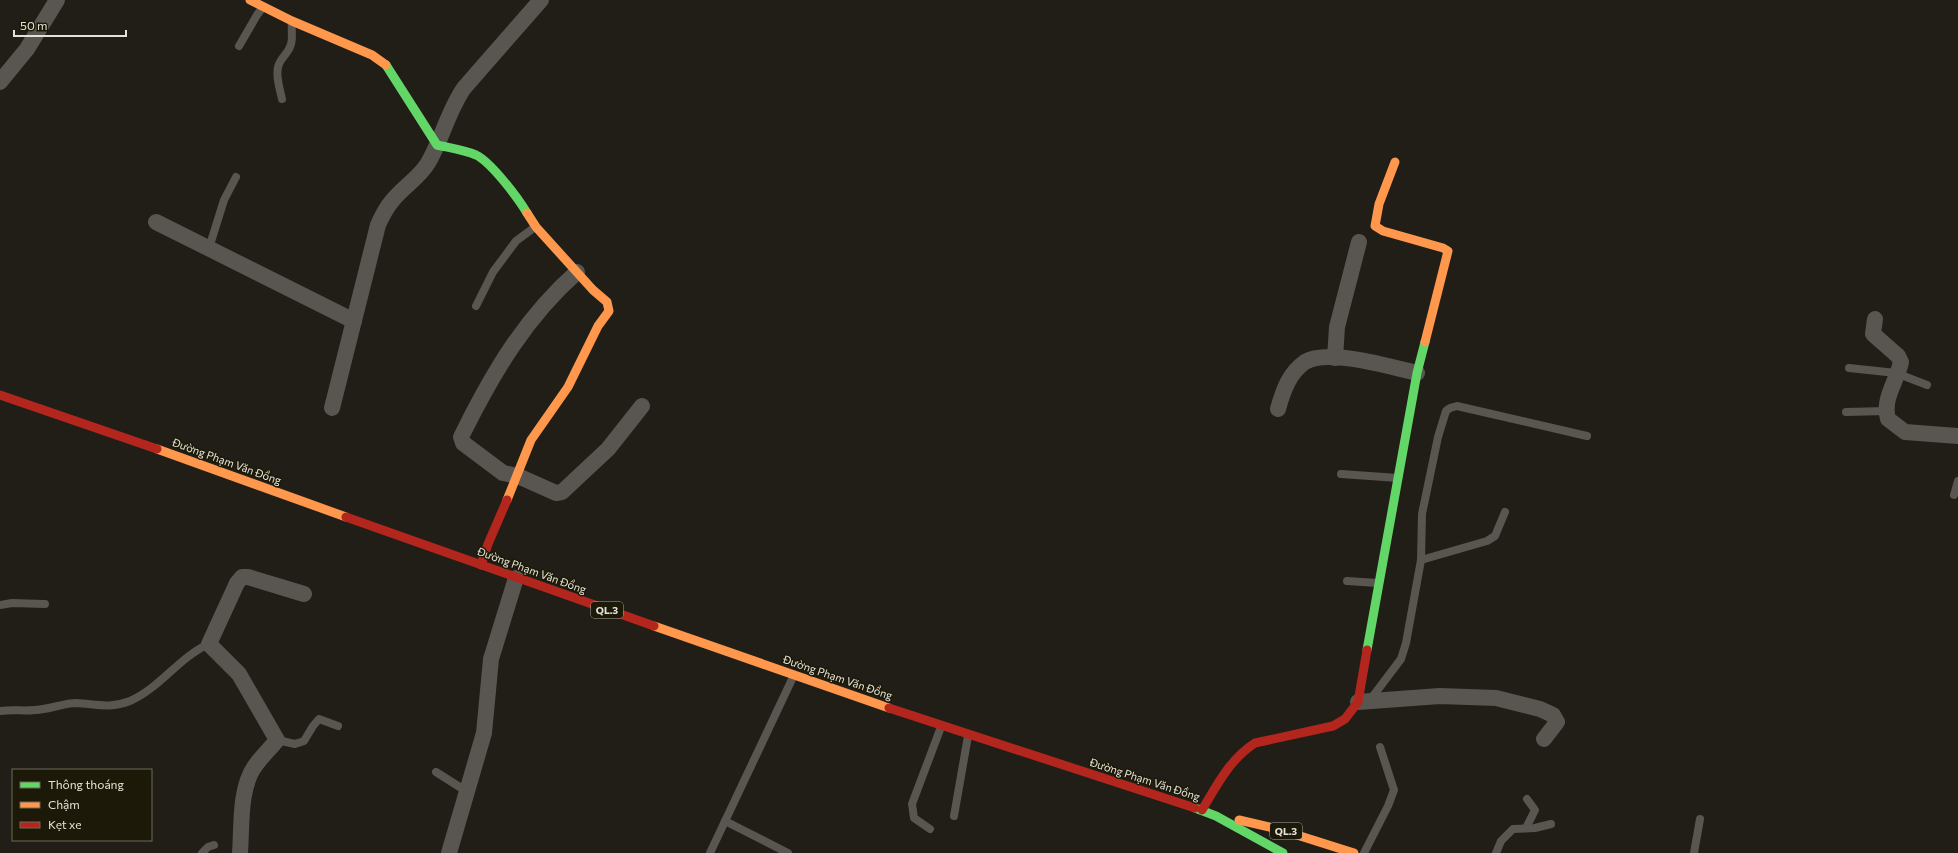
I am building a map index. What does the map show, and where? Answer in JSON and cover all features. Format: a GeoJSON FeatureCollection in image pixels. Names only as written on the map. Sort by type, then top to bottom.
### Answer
{"type":"FeatureCollection","features":[{"type":"Feature","properties":{"kind":"main road"},"geometry":{"type":"LineString","coordinates":[[250,0],[265,3],[292,21],[372,55],[382,61],[392,72],[437,145],[476,154],[484,160],[518,198],[536,227],[592,290],[606,302],[610,311],[598,326],[568,386],[531,440],[518,476],[488,544],[481,565]]}},
{"type":"Feature","properties":{"kind":"main road"},"geometry":{"type":"LineString","coordinates":[[1202,810],[1236,757],[1245,748],[1255,743],[1333,726],[1344,721],[1364,701],[1379,583],[1417,373],[1448,252],[1443,248],[1384,231],[1375,226],[1374,222],[1377,212],[1395,162]]}},
{"type":"Feature","properties":{"kind":"main road","name":"Đường Phạm Văn Đồng"},"geometry":{"type":"LineString","coordinates":[[0,395],[968,736],[1202,810],[1284,853]]}},
{"type":"Feature","properties":{"kind":"main road","name":"Đường Phạm Văn Đồng"},"geometry":{"type":"LineString","coordinates":[[1216,816],[1278,829],[1354,853]]}},
{"type":"Feature","properties":{"kind":"street"},"geometry":{"type":"LineString","coordinates":[[0,82],[27,50],[57,0]]}},
{"type":"Feature","properties":{"kind":"street"},"geometry":{"type":"LineString","coordinates":[[332,408],[378,225],[384,212],[393,200],[422,172],[437,145],[454,102],[464,88],[541,0]]}},
{"type":"Feature","properties":{"kind":"street"},"geometry":{"type":"LineString","coordinates":[[156,222],[354,321]]}},
{"type":"Feature","properties":{"kind":"street"},"geometry":{"type":"LineString","coordinates":[[1335,358],[1340,314],[1359,242]]}},
{"type":"Feature","properties":{"kind":"street"},"geometry":{"type":"LineString","coordinates":[[577,272],[553,293],[531,320],[493,374],[461,437],[462,443],[503,473],[518,476],[556,492],[562,492],[608,449],[642,406]]}},
{"type":"Feature","properties":{"kind":"street"},"geometry":{"type":"LineString","coordinates":[[1875,319],[1873,334],[1901,360],[1892,383],[1886,412],[1888,419],[1905,432],[1958,436]]}},
{"type":"Feature","properties":{"kind":"street"},"geometry":{"type":"LineString","coordinates":[[1278,409],[1283,391],[1299,367],[1311,359],[1335,358],[1371,362],[1417,373]]}},
{"type":"Feature","properties":{"kind":"street"},"geometry":{"type":"LineString","coordinates":[[240,853],[245,792],[248,778],[255,766],[277,740],[239,674],[209,644],[237,583],[242,577],[248,577],[304,594]]}},
{"type":"Feature","properties":{"kind":"street"},"geometry":{"type":"LineString","coordinates":[[449,853],[484,733],[491,659],[516,578]]}},
{"type":"Feature","properties":{"kind":"street"},"geometry":{"type":"LineString","coordinates":[[1364,701],[1440,696],[1506,699],[1540,709],[1553,716],[1557,722],[1544,738]]}},
{"type":"Feature","properties":{"kind":"lane"},"geometry":{"type":"LineString","coordinates":[[239,46],[265,3]]}},
{"type":"Feature","properties":{"kind":"lane"},"geometry":{"type":"LineString","coordinates":[[282,99],[277,73],[279,63],[287,54],[292,42],[290,32],[292,21]]}},
{"type":"Feature","properties":{"kind":"lane"},"geometry":{"type":"LineString","coordinates":[[209,248],[224,200],[236,177]]}},
{"type":"Feature","properties":{"kind":"lane"},"geometry":{"type":"LineString","coordinates":[[476,306],[493,272],[516,241],[536,227]]}},
{"type":"Feature","properties":{"kind":"lane"},"geometry":{"type":"LineString","coordinates":[[1849,368],[1896,373],[1927,385]]}},
{"type":"Feature","properties":{"kind":"lane"},"geometry":{"type":"LineString","coordinates":[[1364,701],[1401,659],[1406,643],[1421,560],[1422,514],[1438,437],[1444,416],[1450,408],[1457,406],[1587,436]]}},
{"type":"Feature","properties":{"kind":"lane"},"geometry":{"type":"LineString","coordinates":[[1846,412],[1886,412]]}},
{"type":"Feature","properties":{"kind":"lane"},"geometry":{"type":"LineString","coordinates":[[1341,474],[1398,478]]}},
{"type":"Feature","properties":{"kind":"lane"},"geometry":{"type":"LineString","coordinates":[[1954,495],[1958,480]]}},
{"type":"Feature","properties":{"kind":"lane"},"geometry":{"type":"LineString","coordinates":[[1421,560],[1487,541],[1495,536],[1505,512]]}},
{"type":"Feature","properties":{"kind":"lane"},"geometry":{"type":"LineString","coordinates":[[1347,581],[1379,583]]}},
{"type":"Feature","properties":{"kind":"lane"},"geometry":{"type":"LineString","coordinates":[[0,605],[12,603],[45,604]]}},
{"type":"Feature","properties":{"kind":"lane"},"geometry":{"type":"LineString","coordinates":[[0,711],[42,710],[74,703],[103,707],[117,705],[131,700],[150,688],[186,658],[209,644]]}},
{"type":"Feature","properties":{"kind":"lane"},"geometry":{"type":"LineString","coordinates":[[710,853],[794,674]]}},
{"type":"Feature","properties":{"kind":"lane"},"geometry":{"type":"LineString","coordinates":[[277,740],[295,744],[304,742],[313,726],[319,719],[338,726]]}},
{"type":"Feature","properties":{"kind":"lane"},"geometry":{"type":"LineString","coordinates":[[930,829],[914,818],[912,804],[942,726]]}},
{"type":"Feature","properties":{"kind":"lane"},"geometry":{"type":"LineString","coordinates":[[954,816],[968,736]]}},
{"type":"Feature","properties":{"kind":"lane"},"geometry":{"type":"LineString","coordinates":[[1364,853],[1388,806],[1394,790],[1380,747]]}},
{"type":"Feature","properties":{"kind":"lane"},"geometry":{"type":"LineString","coordinates":[[436,772],[466,791]]}},
{"type":"Feature","properties":{"kind":"lane"},"geometry":{"type":"LineString","coordinates":[[1526,828],[1534,810],[1527,799]]}},
{"type":"Feature","properties":{"kind":"lane"},"geometry":{"type":"LineString","coordinates":[[1694,853],[1700,819]]}},
{"type":"Feature","properties":{"kind":"lane"},"geometry":{"type":"LineString","coordinates":[[725,821],[788,853]]}},
{"type":"Feature","properties":{"kind":"lane"},"geometry":{"type":"LineString","coordinates":[[1496,853],[1501,841],[1513,829],[1535,828],[1551,824]]}},
{"type":"Feature","properties":{"kind":"lane"},"geometry":{"type":"LineString","coordinates":[[202,853],[208,847],[214,845]]}},
{"type":"Feature","properties":{"kind":"traffic: fast"},"geometry":{"type":"LineString","coordinates":[[386,65],[437,145],[467,152],[482,159],[504,181],[527,213]]}},
{"type":"Feature","properties":{"kind":"traffic: fast"},"geometry":{"type":"LineString","coordinates":[[1367,650],[1417,373],[1425,342]]}},
{"type":"Feature","properties":{"kind":"traffic: fast"},"geometry":{"type":"LineString","coordinates":[[1195,808],[1216,816],[1283,853]]}},
{"type":"Feature","properties":{"kind":"traffic: slow"},"geometry":{"type":"LineString","coordinates":[[250,0],[292,21],[372,55],[386,65]]}},
{"type":"Feature","properties":{"kind":"traffic: slow"},"geometry":{"type":"LineString","coordinates":[[1395,162],[1379,204],[1375,226],[1383,231],[1443,248],[1448,251],[1425,342]]}},
{"type":"Feature","properties":{"kind":"traffic: slow"},"geometry":{"type":"LineString","coordinates":[[507,500],[531,440],[568,387],[598,326],[609,311],[607,302],[593,290],[536,227],[527,213]]}},
{"type":"Feature","properties":{"kind":"traffic: slow"},"geometry":{"type":"LineString","coordinates":[[157,449],[346,517]]}},
{"type":"Feature","properties":{"kind":"traffic: slow"},"geometry":{"type":"LineString","coordinates":[[654,626],[889,708]]}},
{"type":"Feature","properties":{"kind":"traffic: slow"},"geometry":{"type":"LineString","coordinates":[[1239,820],[1278,829],[1354,853]]}},
{"type":"Feature","properties":{"kind":"traffic: jam"},"geometry":{"type":"LineString","coordinates":[[0,395],[157,449]]}},
{"type":"Feature","properties":{"kind":"traffic: jam"},"geometry":{"type":"LineString","coordinates":[[481,565],[488,544],[507,500]]}},
{"type":"Feature","properties":{"kind":"traffic: jam"},"geometry":{"type":"LineString","coordinates":[[346,517],[654,626]]}},
{"type":"Feature","properties":{"kind":"traffic: jam"},"geometry":{"type":"LineString","coordinates":[[1202,810],[1231,765],[1246,749],[1255,743],[1333,726],[1345,719],[1358,702],[1367,650]]}},
{"type":"Feature","properties":{"kind":"traffic: jam"},"geometry":{"type":"LineString","coordinates":[[889,708],[1195,808]]}}]}
